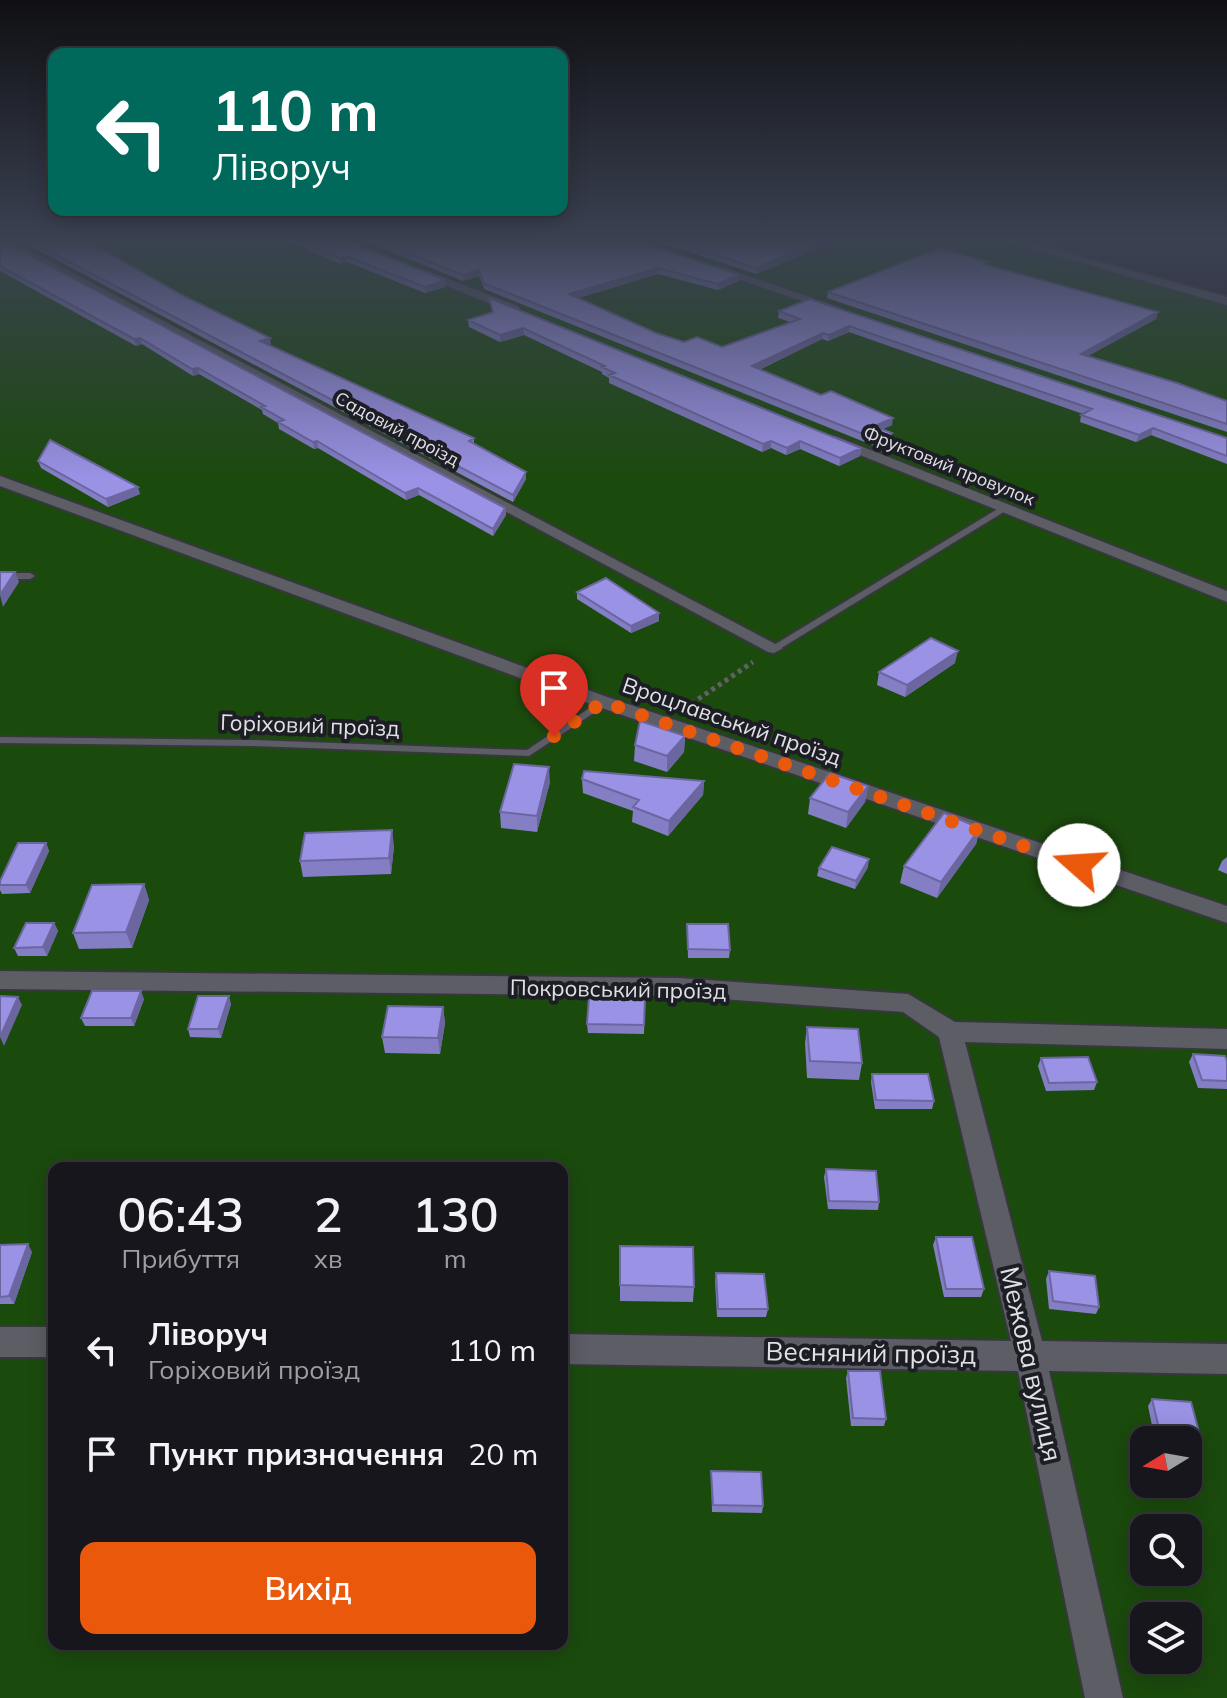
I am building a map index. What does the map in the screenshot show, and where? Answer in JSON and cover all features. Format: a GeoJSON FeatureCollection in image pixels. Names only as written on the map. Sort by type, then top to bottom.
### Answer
{"type":"FeatureCollection","features":[{"type":"Feature","properties":{"kind":"street","name":"Садовий проїзд"},"geometry":{"type":"LineString","coordinates":[[154,320],[774,648]]}},
{"type":"Feature","properties":{"kind":"street","name":"Фруктовий провулок"},"geometry":{"type":"LineString","coordinates":[[814,431],[1227,597]]}},
{"type":"Feature","properties":{"kind":"street","name":"Вроцлавський проїзд"},"geometry":{"type":"LineString","coordinates":[[0,481],[603,702],[1227,915]]}},
{"type":"Feature","properties":{"kind":"street","name":"Покровський проїзд"},"geometry":{"type":"LineString","coordinates":[[0,980],[679,987],[908,1003],[950,1032]]}},
{"type":"Feature","properties":{"kind":"street"},"geometry":{"type":"LineString","coordinates":[[950,1032],[1227,1039]]}},
{"type":"Feature","properties":{"kind":"street","name":"Межова вулиця"},"geometry":{"type":"LineString","coordinates":[[950,1032],[1030,1355],[1104,1698]]}},
{"type":"Feature","properties":{"kind":"street"},"geometry":{"type":"LineString","coordinates":[[0,1342],[48,1342]]}},
{"type":"Feature","properties":{"kind":"street","name":"Весняний проїзд"},"geometry":{"type":"LineString","coordinates":[[568,1349],[1227,1359]]}},
{"type":"Feature","properties":{"kind":"lane"},"geometry":{"type":"LineString","coordinates":[[774,648],[1004,508]]}},
{"type":"Feature","properties":{"kind":"lane"},"geometry":{"type":"LineString","coordinates":[[0,576],[30,576]]}},
{"type":"Feature","properties":{"kind":"lane","name":"Горіховий проїзд"},"geometry":{"type":"LineString","coordinates":[[0,740],[252,743],[529,753],[603,702]]}},
{"type":"Feature","properties":{"kind":"path"},"geometry":{"type":"LineString","coordinates":[[663,723],[774,648]]}},
{"type":"Feature","properties":{"kind":"green space"},"geometry":{"type":"Polygon","coordinates":[[[0,320],[1227,320],[1227,1698],[0,1698],[0,320]]]}},
{"type":"Feature","properties":{"kind":"building"},"geometry":{"type":"Polygon","coordinates":[[[100,320],[152,320],[505,508],[493,529],[418,488],[405,493],[317,441],[313,442],[278,422],[284,420],[261,407],[265,406],[140,338],[134,339],[100,320]]]}},
{"type":"Feature","properties":{"kind":"building"},"geometry":{"type":"Polygon","coordinates":[[[181,320],[234,320],[270,338],[260,341],[474,438],[469,441],[526,472],[513,495],[181,320]]]}},
{"type":"Feature","properties":{"kind":"building"},"geometry":{"type":"Polygon","coordinates":[[[469,320],[544,320],[861,448],[840,458],[800,441],[787,448],[771,441],[763,444],[609,375],[615,373],[523,328],[500,335],[469,320]]]}},
{"type":"Feature","properties":{"kind":"building"},"geometry":{"type":"Polygon","coordinates":[[[577,320],[628,320],[684,342],[697,337],[722,347],[797,320],[874,320],[1227,438],[1227,456],[1153,428],[1139,435],[1081,415],[1092,409],[849,326],[829,335],[823,333],[752,366],[821,395],[831,391],[893,418],[875,426],[892,433],[878,440],[577,320]]]}},
{"type":"Feature","properties":{"kind":"building"},"geometry":{"type":"Polygon","coordinates":[[[913,320],[1143,320],[1081,354],[1227,401],[1227,424],[913,320]]]}},
{"type":"Feature","properties":{"kind":"building"},"geometry":{"type":"Polygon","coordinates":[[[50,440],[138,487],[106,499],[38,461],[50,440]]]}},
{"type":"Feature","properties":{"kind":"building"},"geometry":{"type":"Polygon","coordinates":[[[0,572],[15,572],[0,595],[0,572]]]}},
{"type":"Feature","properties":{"kind":"building"},"geometry":{"type":"Polygon","coordinates":[[[606,578],[659,613],[631,626],[577,592],[606,578]]]}},
{"type":"Feature","properties":{"kind":"building"},"geometry":{"type":"Polygon","coordinates":[[[931,638],[958,651],[907,685],[879,672],[931,638]]]}},
{"type":"Feature","properties":{"kind":"building"},"geometry":{"type":"Polygon","coordinates":[[[640,721],[685,736],[667,756],[635,745],[640,721]]]}},
{"type":"Feature","properties":{"kind":"building"},"geometry":{"type":"Polygon","coordinates":[[[514,764],[549,767],[537,816],[500,812],[514,764]]]}},
{"type":"Feature","properties":{"kind":"building"},"geometry":{"type":"Polygon","coordinates":[[[584,771],[704,781],[669,821],[633,807],[639,800],[582,779],[584,771]]]}},
{"type":"Feature","properties":{"kind":"building"},"geometry":{"type":"Polygon","coordinates":[[[830,773],[868,786],[848,812],[810,798],[830,773]]]}},
{"type":"Feature","properties":{"kind":"building"},"geometry":{"type":"Polygon","coordinates":[[[944,813],[980,828],[941,882],[904,866],[944,813]]]}},
{"type":"Feature","properties":{"kind":"building"},"geometry":{"type":"Polygon","coordinates":[[[392,830],[389,858],[300,861],[305,833],[392,830]]]}},
{"type":"Feature","properties":{"kind":"building"},"geometry":{"type":"Polygon","coordinates":[[[18,843],[46,843],[26,885],[0,885],[0,881],[18,843]]]}},
{"type":"Feature","properties":{"kind":"building"},"geometry":{"type":"Polygon","coordinates":[[[832,847],[869,859],[856,881],[819,868],[832,847]]]}},
{"type":"Feature","properties":{"kind":"building"},"geometry":{"type":"Polygon","coordinates":[[[144,884],[126,932],[73,933],[92,885],[144,884]]]}},
{"type":"Feature","properties":{"kind":"building"},"geometry":{"type":"Polygon","coordinates":[[[26,923],[54,923],[43,947],[14,948],[26,923]]]}},
{"type":"Feature","properties":{"kind":"building"},"geometry":{"type":"Polygon","coordinates":[[[687,924],[728,924],[730,950],[688,949],[687,924]]]}},
{"type":"Feature","properties":{"kind":"building"},"geometry":{"type":"Polygon","coordinates":[[[92,991],[141,991],[131,1018],[81,1018],[92,991]]]}},
{"type":"Feature","properties":{"kind":"building"},"geometry":{"type":"Polygon","coordinates":[[[0,996],[18,997],[0,1037],[0,996]]]}},
{"type":"Feature","properties":{"kind":"building"},"geometry":{"type":"Polygon","coordinates":[[[198,996],[229,996],[218,1029],[188,1029],[198,996]]]}},
{"type":"Feature","properties":{"kind":"building"},"geometry":{"type":"Polygon","coordinates":[[[589,997],[645,998],[644,1025],[587,1024],[589,997]]]}},
{"type":"Feature","properties":{"kind":"building"},"geometry":{"type":"Polygon","coordinates":[[[388,1006],[443,1007],[438,1038],[382,1037],[388,1006]]]}},
{"type":"Feature","properties":{"kind":"building"},"geometry":{"type":"Polygon","coordinates":[[[807,1027],[858,1029],[862,1063],[810,1061],[807,1027]]]}},
{"type":"Feature","properties":{"kind":"building"},"geometry":{"type":"Polygon","coordinates":[[[1193,1054],[1225,1056],[1227,1081],[1202,1080],[1193,1054]]]}},
{"type":"Feature","properties":{"kind":"building"},"geometry":{"type":"Polygon","coordinates":[[[1088,1057],[1097,1082],[1049,1083],[1041,1058],[1088,1057]]]}},
{"type":"Feature","properties":{"kind":"building"},"geometry":{"type":"Polygon","coordinates":[[[872,1074],[928,1074],[934,1101],[876,1100],[872,1074]]]}},
{"type":"Feature","properties":{"kind":"building"},"geometry":{"type":"Polygon","coordinates":[[[826,1169],[876,1171],[879,1202],[829,1201],[826,1169]]]}},
{"type":"Feature","properties":{"kind":"building"},"geometry":{"type":"Polygon","coordinates":[[[936,1237],[972,1237],[984,1289],[946,1289],[936,1237]]]}},
{"type":"Feature","properties":{"kind":"building"},"geometry":{"type":"Polygon","coordinates":[[[28,1244],[9,1296],[0,1297],[0,1245],[28,1244]]]}},
{"type":"Feature","properties":{"kind":"building"},"geometry":{"type":"Polygon","coordinates":[[[620,1246],[693,1247],[694,1287],[620,1285],[620,1246]]]}},
{"type":"Feature","properties":{"kind":"building"},"geometry":{"type":"Polygon","coordinates":[[[1049,1271],[1095,1276],[1099,1307],[1053,1301],[1049,1271]]]}},
{"type":"Feature","properties":{"kind":"building"},"geometry":{"type":"Polygon","coordinates":[[[716,1273],[764,1274],[768,1309],[718,1309],[716,1273]]]}},
{"type":"Feature","properties":{"kind":"building"},"geometry":{"type":"Polygon","coordinates":[[[848,1371],[880,1371],[886,1419],[853,1418],[848,1371]]]}},
{"type":"Feature","properties":{"kind":"building"},"geometry":{"type":"Polygon","coordinates":[[[1152,1399],[1191,1402],[1197,1426],[1158,1426],[1152,1399]]]}},
{"type":"Feature","properties":{"kind":"building"},"geometry":{"type":"Polygon","coordinates":[[[711,1471],[761,1472],[763,1506],[713,1505],[711,1471]]]}},
{"type":"Feature","properties":{"kind":"route"},"geometry":{"type":"LineString","coordinates":[[554,736],[603,702],[1079,865]]}}]}
